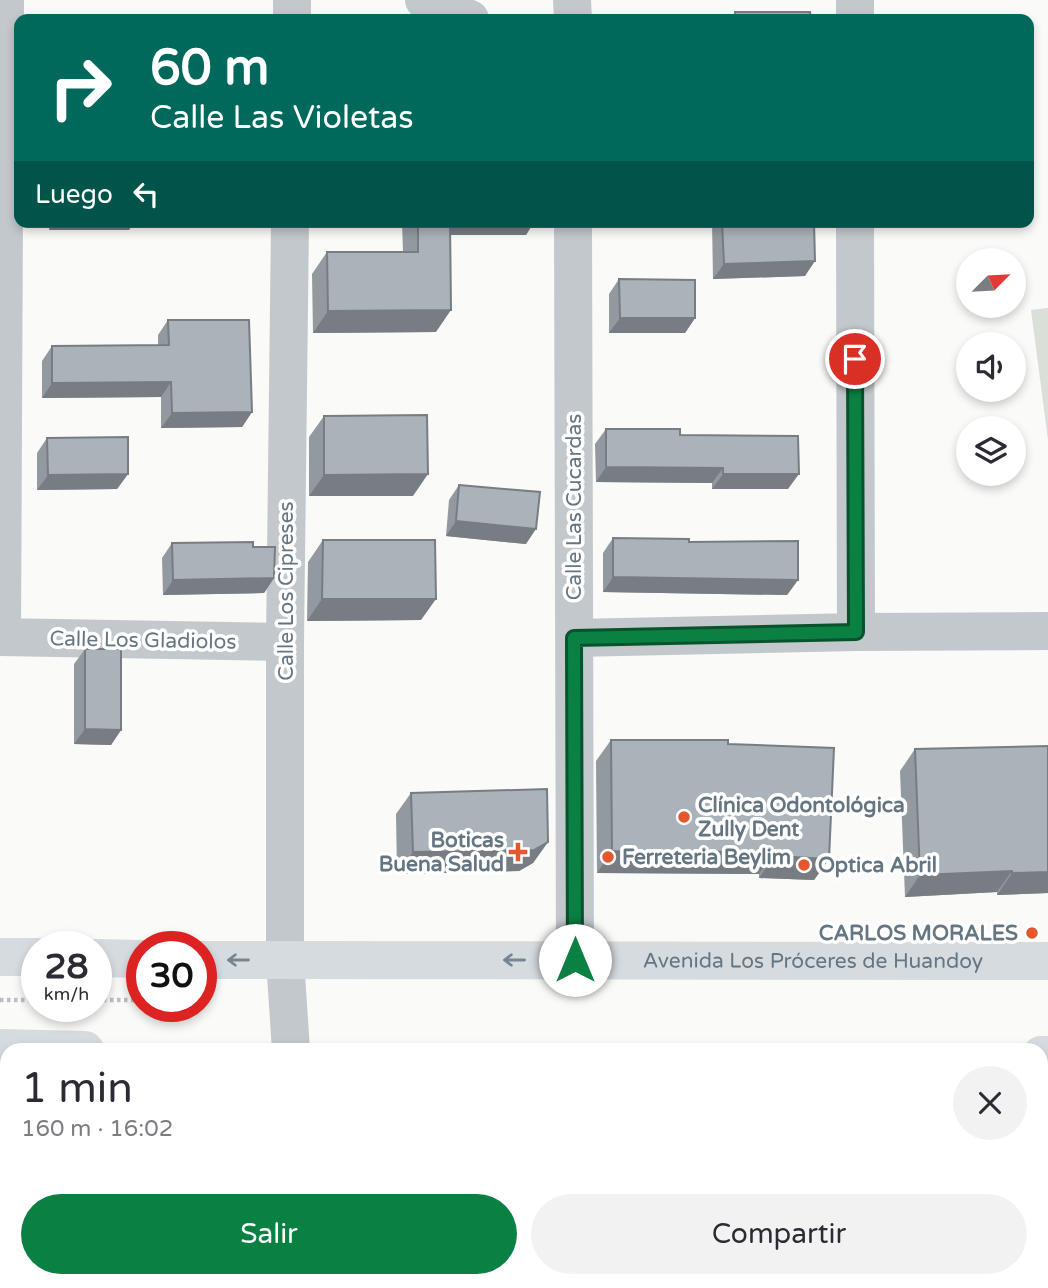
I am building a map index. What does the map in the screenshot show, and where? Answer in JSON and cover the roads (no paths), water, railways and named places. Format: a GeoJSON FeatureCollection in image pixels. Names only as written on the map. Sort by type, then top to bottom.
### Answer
{"type":"FeatureCollection","features":[{"type":"Feature","properties":{"kind":"main road"},"geometry":{"type":"LineString","coordinates":[[0,957],[21,957]]}},
{"type":"Feature","properties":{"kind":"main road","name":"Avenida Los Próceres de Huandoy"},"geometry":{"type":"LineString","coordinates":[[217,960],[1048,961]]}},
{"type":"Feature","properties":{"kind":"street"},"geometry":{"type":"LineString","coordinates":[[1,637],[5,0]]}},
{"type":"Feature","properties":{"kind":"street"},"geometry":{"type":"LineString","coordinates":[[424,0],[458,14]]}},
{"type":"Feature","properties":{"kind":"street","name":"Calle Los Cipreses"},"geometry":{"type":"LineString","coordinates":[[290,228],[285,642],[285,960],[291,1043]]}},
{"type":"Feature","properties":{"kind":"street","name":"Calle Las Cucardas"},"geometry":{"type":"LineString","coordinates":[[573,228],[575,960]]}},
{"type":"Feature","properties":{"kind":"street"},"geometry":{"type":"LineString","coordinates":[[855,228],[856,632]]}},
{"type":"Feature","properties":{"kind":"street"},"geometry":{"type":"LineString","coordinates":[[574,638],[1048,631]]}},
{"type":"Feature","properties":{"kind":"street","name":"Calle Los Gladiolos"},"geometry":{"type":"LineString","coordinates":[[1,637],[285,642]]}},
{"type":"Feature","properties":{"kind":"place","name":"Clínica Odontológica Zully Dent"},"geometry":{"type":"Point","coordinates":[684,817]}},
{"type":"Feature","properties":{"kind":"place","name":"Boticas Buena Salud"},"geometry":{"type":"Point","coordinates":[518,852]}},
{"type":"Feature","properties":{"kind":"place","name":"Ferreteria Beylim"},"geometry":{"type":"Point","coordinates":[608,857]}},
{"type":"Feature","properties":{"kind":"place","name":"Optica Abril"},"geometry":{"type":"Point","coordinates":[804,865]}},
{"type":"Feature","properties":{"kind":"place","name":"CARLOS MORALES"},"geometry":{"type":"Point","coordinates":[1032,933]}}]}
